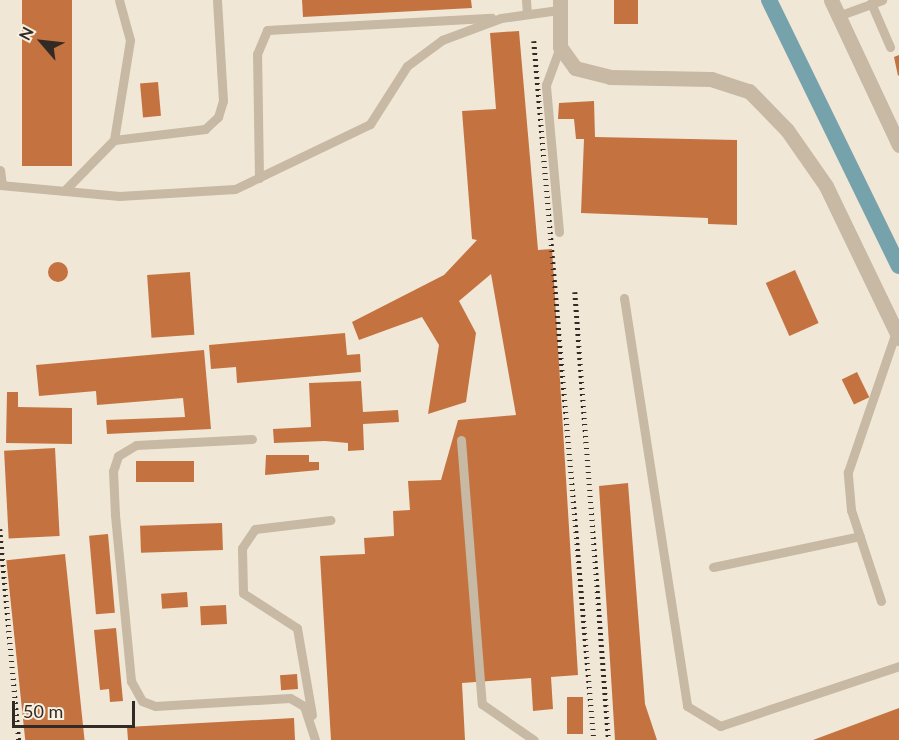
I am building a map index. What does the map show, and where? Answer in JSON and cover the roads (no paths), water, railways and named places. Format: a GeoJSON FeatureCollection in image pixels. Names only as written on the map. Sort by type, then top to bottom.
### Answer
{"type":"FeatureCollection","features":[{"type":"Feature","properties":{"kind":"street"},"geometry":{"type":"LineString","coordinates":[[831,0],[895,124],[899,145]]}},
{"type":"Feature","properties":{"kind":"street"},"geometry":{"type":"LineString","coordinates":[[559,5],[560,47],[575,68],[610,76],[711,79],[749,91],[787,130],[826,186],[898,335]]}},
{"type":"Feature","properties":{"kind":"lane"},"geometry":{"type":"LineString","coordinates":[[64,191],[114,140],[130,40],[118,0]]}},
{"type":"Feature","properties":{"kind":"lane"},"geometry":{"type":"LineString","coordinates":[[114,140],[206,129],[218,117],[223,101],[217,0]]}},
{"type":"Feature","properties":{"kind":"lane"},"geometry":{"type":"LineString","coordinates":[[526,0],[527,14]]}},
{"type":"Feature","properties":{"kind":"lane"},"geometry":{"type":"LineString","coordinates":[[838,16],[882,0]]}},
{"type":"Feature","properties":{"kind":"lane"},"geometry":{"type":"LineString","coordinates":[[871,3],[890,47]]}},
{"type":"Feature","properties":{"kind":"lane"},"geometry":{"type":"LineString","coordinates":[[259,178],[257,54],[267,30],[501,18],[559,5]]}},
{"type":"Feature","properties":{"kind":"lane"},"geometry":{"type":"LineString","coordinates":[[0,170],[1,185],[64,191],[181,195],[235,189],[370,124],[407,66],[442,40],[501,18]]}},
{"type":"Feature","properties":{"kind":"lane"},"geometry":{"type":"LineString","coordinates":[[559,232],[546,85],[560,47]]}},
{"type":"Feature","properties":{"kind":"lane"},"geometry":{"type":"LineString","coordinates":[[624,298],[687,706],[720,726],[899,666]]}},
{"type":"Feature","properties":{"kind":"lane"},"geometry":{"type":"LineString","coordinates":[[881,601],[860,536],[848,472],[898,335]]}},
{"type":"Feature","properties":{"kind":"lane"},"geometry":{"type":"LineString","coordinates":[[252,439],[136,445],[118,456],[113,471],[114,504],[131,681],[142,700],[155,706],[291,698],[304,706],[313,723]]}},
{"type":"Feature","properties":{"kind":"lane"},"geometry":{"type":"LineString","coordinates":[[461,440],[482,704],[534,740]]}},
{"type":"Feature","properties":{"kind":"lane"},"geometry":{"type":"LineString","coordinates":[[315,740],[297,628],[243,593],[242,548],[255,529],[330,520]]}},
{"type":"Feature","properties":{"kind":"lane"},"geometry":{"type":"LineString","coordinates":[[713,567],[860,536]]}},
{"type":"Feature","properties":{"kind":"waterway"},"geometry":{"type":"LineString","coordinates":[[769,0],[899,266]]}},
{"type":"Feature","properties":{"kind":"railway"},"geometry":{"type":"LineString","coordinates":[[534,41],[594,740]]}},
{"type":"Feature","properties":{"kind":"railway"},"geometry":{"type":"LineString","coordinates":[[575,292],[609,740]]}},
{"type":"Feature","properties":{"kind":"railway"},"geometry":{"type":"LineString","coordinates":[[0,529],[19,740]]}}]}
